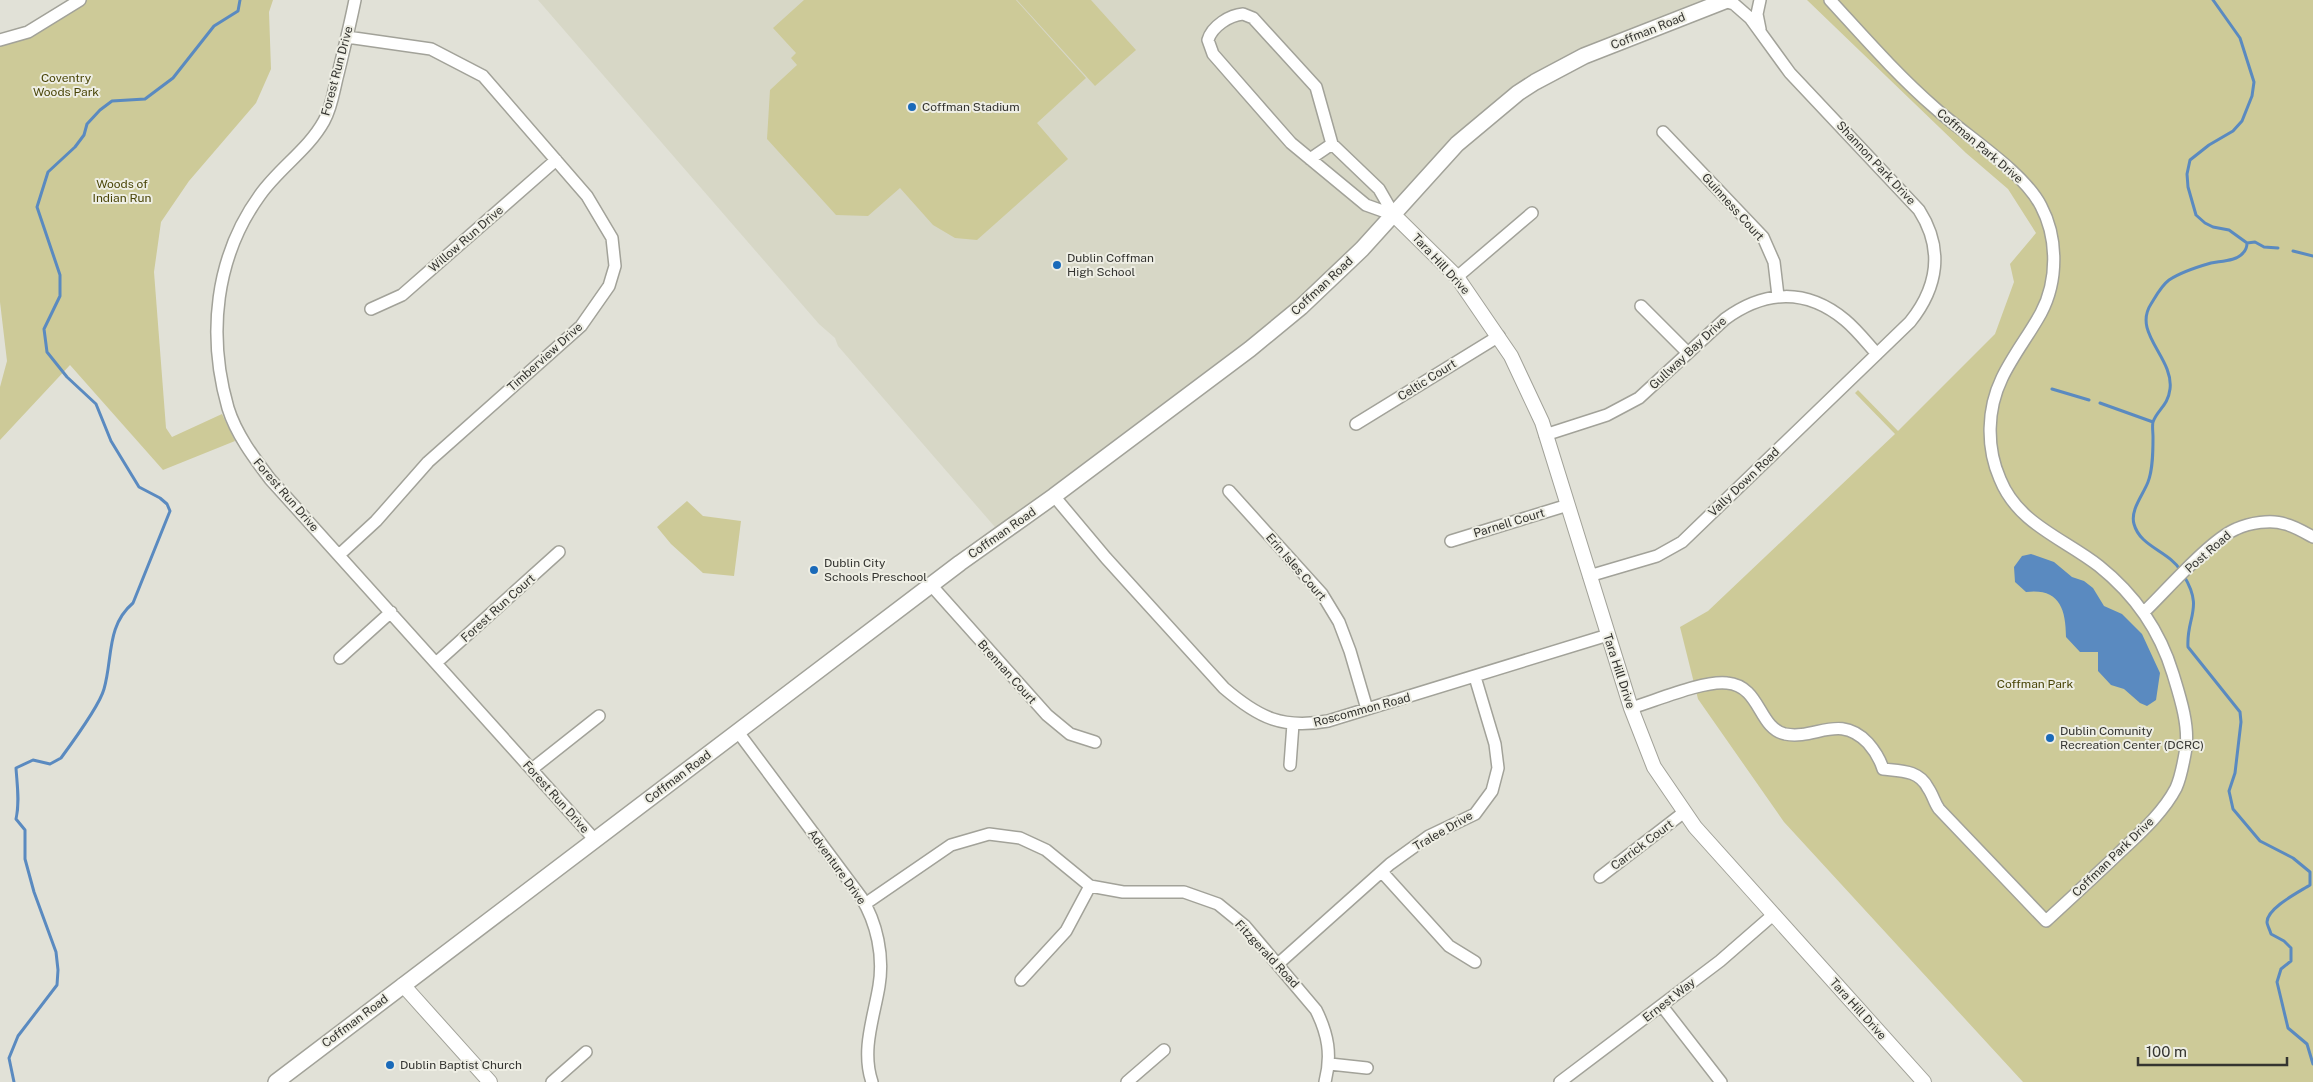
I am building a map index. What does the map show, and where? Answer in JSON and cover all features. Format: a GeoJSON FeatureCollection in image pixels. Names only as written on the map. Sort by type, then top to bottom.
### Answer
{"type":"FeatureCollection","features":[{"type":"Feature","properties":{"kind":"main road","name":"Coffman Road"},"geometry":{"type":"LineString","coordinates":[[276,1082],[931,585],[1054,496],[1250,349],[1301,308],[1362,249],[1457,144],[1502,105],[1535,82],[1584,56],[1726,1]]}},
{"type":"Feature","properties":{"kind":"street"},"geometry":{"type":"LineString","coordinates":[[0,40],[28,32],[80,0]]}},
{"type":"Feature","properties":{"kind":"street","name":"Forest Run Drive"},"geometry":{"type":"LineString","coordinates":[[355,0],[325,119],[313,139],[262,192],[246,216],[223,270],[216,320],[217,355],[228,409],[241,436],[270,479],[595,840]]}},
{"type":"Feature","properties":{"kind":"street","name":"Shannon Park Drive"},"geometry":{"type":"LineString","coordinates":[[1760,0],[1757,18],[1762,35]]}},
{"type":"Feature","properties":{"kind":"street","name":"Coffman Park Drive"},"geometry":{"type":"LineString","coordinates":[[1632,708],[1721,682],[1740,686],[1749,692],[1775,730],[1785,734],[1804,734],[1828,728],[1840,728],[1862,737],[1881,760],[1882,769],[1914,772],[1925,782],[1930,790],[1932,800],[1939,809],[2046,920],[2146,827],[2176,787],[2186,746],[2185,722],[2167,654],[2144,612],[2121,586],[2098,565],[2041,529],[2024,514],[2009,496],[1999,478],[1992,450],[1991,418],[1996,393],[2008,367],[2043,310],[2052,278],[2052,244],[2041,204],[2019,177],[1954,125],[1909,84],[1830,0]]}},
{"type":"Feature","properties":{"kind":"street","name":"Shannon Park Drive"},"geometry":{"type":"LineString","coordinates":[[1726,1],[1734,4],[1746,13],[1790,73],[1910,198],[1926,220],[1936,256],[1934,278],[1929,294],[1910,322],[1877,354]]}},
{"type":"Feature","properties":{"kind":"street"},"geometry":{"type":"LineString","coordinates":[[1243,14],[1254,18],[1312,80],[1322,100],[1332,144],[1379,189],[1394,215],[1366,205],[1310,159],[1283,134],[1210,50],[1210,36],[1231,16],[1243,14]]}},
{"type":"Feature","properties":{"kind":"street","name":"Timberview Drive"},"geometry":{"type":"LineString","coordinates":[[339,555],[376,522],[428,462],[581,326],[609,286],[615,266],[612,238],[587,196],[482,76],[431,49],[347,37]]}},
{"type":"Feature","properties":{"kind":"street","name":"Guinness Court"},"geometry":{"type":"LineString","coordinates":[[1663,132],[1763,237],[1774,262],[1778,296]]}},
{"type":"Feature","properties":{"kind":"street"},"geometry":{"type":"LineString","coordinates":[[1310,159],[1332,144]]}},
{"type":"Feature","properties":{"kind":"street","name":"Willow Run Drive"},"geometry":{"type":"LineString","coordinates":[[371,309],[402,295],[556,160]]}},
{"type":"Feature","properties":{"kind":"street"},"geometry":{"type":"LineString","coordinates":[[1457,277],[1532,213]]}},
{"type":"Feature","properties":{"kind":"street","name":"Tara Hill Drive"},"geometry":{"type":"LineString","coordinates":[[1394,215],[1457,277],[1511,356],[1538,414],[1608,635],[1654,767],[1684,813],[1924,1082]]}},
{"type":"Feature","properties":{"kind":"street","name":"Gullway Bay Drive"},"geometry":{"type":"LineString","coordinates":[[1545,435],[1607,415],[1624,406],[1654,386],[1725,319],[1739,309],[1758,300],[1778,296],[1797,297],[1831,310],[1846,321],[1877,354]]}},
{"type":"Feature","properties":{"kind":"street"},"geometry":{"type":"LineString","coordinates":[[1641,306],[1688,353]]}},
{"type":"Feature","properties":{"kind":"street","name":"Celtic Court"},"geometry":{"type":"LineString","coordinates":[[1356,424],[1499,336]]}},
{"type":"Feature","properties":{"kind":"street","name":"Vally Down Road"},"geometry":{"type":"LineString","coordinates":[[1589,576],[1656,556],[1682,542],[1877,354]]}},
{"type":"Feature","properties":{"kind":"street","name":"Erin Isles Court"},"geometry":{"type":"LineString","coordinates":[[1229,491],[1322,594],[1342,629],[1367,709]]}},
{"type":"Feature","properties":{"kind":"street","name":"Roscommon Road"},"geometry":{"type":"LineString","coordinates":[[1054,496],[1106,558],[1224,688],[1243,704],[1264,716],[1293,724],[1328,721],[1608,635]]}},
{"type":"Feature","properties":{"kind":"street","name":"Parnell Court"},"geometry":{"type":"LineString","coordinates":[[1451,541],[1568,505]]}},
{"type":"Feature","properties":{"kind":"street","name":"Post Road"},"geometry":{"type":"LineString","coordinates":[[2144,612],[2193,564],[2234,529],[2249,524],[2275,522],[2286,524],[2313,537]]}},
{"type":"Feature","properties":{"kind":"street","name":"Forest Run Court"},"geometry":{"type":"LineString","coordinates":[[436,663],[559,552]]}},
{"type":"Feature","properties":{"kind":"street","name":"Brennan Court"},"geometry":{"type":"LineString","coordinates":[[931,585],[1047,715],[1070,734],[1095,742]]}},
{"type":"Feature","properties":{"kind":"street"},"geometry":{"type":"LineString","coordinates":[[340,658],[391,612]]}},
{"type":"Feature","properties":{"kind":"street","name":"Tralee Drive"},"geometry":{"type":"LineString","coordinates":[[1278,964],[1382,872],[1429,836],[1475,814],[1492,791],[1498,768],[1496,744],[1475,677]]}},
{"type":"Feature","properties":{"kind":"street"},"geometry":{"type":"LineString","coordinates":[[532,769],[599,716]]}},
{"type":"Feature","properties":{"kind":"street"},"geometry":{"type":"LineString","coordinates":[[1290,765],[1293,724]]}},
{"type":"Feature","properties":{"kind":"street","name":"Adventure Drive"},"geometry":{"type":"LineString","coordinates":[[738,732],[865,904],[878,940],[881,965],[879,987],[871,1021],[868,1059],[872,1082]]}},
{"type":"Feature","properties":{"kind":"street","name":"Carrick Court"},"geometry":{"type":"LineString","coordinates":[[1600,877],[1684,813]]}},
{"type":"Feature","properties":{"kind":"street","name":"Fitzgerald Road"},"geometry":{"type":"LineString","coordinates":[[865,904],[951,845],[989,834],[1020,838],[1046,850],[1090,886],[1123,892],[1184,892],[1218,904],[1245,926],[1278,964],[1306,997],[1323,1023],[1329,1044],[1330,1064]]}},
{"type":"Feature","properties":{"kind":"street"},"geometry":{"type":"LineString","coordinates":[[1382,872],[1449,946],[1475,962]]}},
{"type":"Feature","properties":{"kind":"street"},"geometry":{"type":"LineString","coordinates":[[1021,980],[1066,931],[1090,886]]}},
{"type":"Feature","properties":{"kind":"street","name":"Ernest Way"},"geometry":{"type":"LineString","coordinates":[[1560,1082],[1720,961],[1774,914]]}},
{"type":"Feature","properties":{"kind":"street"},"geometry":{"type":"LineString","coordinates":[[403,985],[490,1082]]}},
{"type":"Feature","properties":{"kind":"street"},"geometry":{"type":"LineString","coordinates":[[1662,1006],[1721,1082]]}},
{"type":"Feature","properties":{"kind":"street"},"geometry":{"type":"LineString","coordinates":[[1127,1082],[1164,1050]]}},
{"type":"Feature","properties":{"kind":"street"},"geometry":{"type":"LineString","coordinates":[[552,1082],[586,1052]]}},
{"type":"Feature","properties":{"kind":"street"},"geometry":{"type":"LineString","coordinates":[[1325,1082],[1330,1064],[1367,1068]]}},
{"type":"Feature","properties":{"kind":"shaded area","name":"Dublin Coffman High School"},"geometry":{"type":"Polygon","coordinates":[[[538,0],[1727,0],[1518,93],[1329,282],[1001,534],[838,346],[835,338],[819,324],[538,0]]]}},
{"type":"Feature","properties":{"kind":"green space"},"geometry":{"type":"Polygon","coordinates":[[[80,0],[273,0],[269,12],[271,69],[256,103],[189,181],[161,222],[154,272],[166,428],[172,437],[222,414],[235,441],[163,470],[70,365],[0,440],[0,387],[7,361],[0,302],[0,40],[80,0]]]}},
{"type":"Feature","properties":{"kind":"green space","name":"Coffman Stadium"},"geometry":{"type":"Polygon","coordinates":[[[804,0],[1016,0],[1086,78],[1037,123],[1068,159],[977,240],[955,238],[933,225],[900,188],[868,216],[836,215],[767,139],[770,90],[797,65],[791,58],[796,53],[773,28],[804,0]]]}},
{"type":"Feature","properties":{"kind":"green space"},"geometry":{"type":"Polygon","coordinates":[[[1017,0],[1091,0],[1136,50],[1095,86],[1017,0]]]}},
{"type":"Feature","properties":{"kind":"green space","name":"Coffman Park"},"geometry":{"type":"Polygon","coordinates":[[[1807,0],[2313,0],[2313,1082],[2023,1082],[1784,822],[1698,699],[1680,627],[1708,611],[1895,434],[1855,393],[1858,390],[1898,431],[1995,334],[2014,282],[2010,264],[2036,233],[2008,189],[1966,153],[1807,0]]]}},
{"type":"Feature","properties":{"kind":"green space"},"geometry":{"type":"Polygon","coordinates":[[[687,501],[703,516],[741,521],[734,576],[703,573],[671,544],[657,527],[687,501]]]}},
{"type":"Feature","properties":{"kind":"water"},"geometry":{"type":"Polygon","coordinates":[[[2031,554],[2054,562],[2072,577],[2084,581],[2093,588],[2104,606],[2122,614],[2142,634],[2160,673],[2156,700],[2147,706],[2140,703],[2124,689],[2111,685],[2098,671],[2098,652],[2080,652],[2066,637],[2064,617],[2058,602],[2046,593],[2026,592],[2015,582],[2014,567],[2022,556],[2031,554]]]}},
{"type":"Feature","properties":{"kind":"waterway"},"geometry":{"type":"LineString","coordinates":[[14,1082],[9,1058],[18,1036],[57,985],[58,970],[56,952],[34,892],[25,859],[25,830],[16,819],[18,800],[16,768],[33,760],[50,764],[61,758],[92,713],[104,689],[114,632],[124,612],[133,603],[170,511],[167,504],[160,498],[139,487],[111,441],[96,404],[67,377],[47,352],[44,329],[60,296],[60,275],[37,207],[48,172],[75,147],[84,135],[87,124],[100,110],[112,101],[145,99],[173,78],[214,26],[238,11],[240,0]]}},
{"type":"Feature","properties":{"kind":"waterway"},"geometry":{"type":"LineString","coordinates":[[2181,571],[2169,558],[2142,538],[2137,532],[2133,519],[2135,508],[2148,482],[2151,471],[2153,422],[2165,404],[2170,389],[2170,378],[2147,325],[2147,315],[2151,304],[2169,280],[2195,268],[2237,258],[2244,252],[2247,245],[2247,243],[2229,230],[2213,227],[2196,215],[2188,187],[2187,174],[2190,160],[2209,145],[2233,131],[2242,121],[2252,96],[2254,82],[2240,38],[2213,0]]}},
{"type":"Feature","properties":{"kind":"waterway"},"geometry":{"type":"LineString","coordinates":[[2247,243],[2255,242],[2264,247],[2278,248]]}},
{"type":"Feature","properties":{"kind":"waterway"},"geometry":{"type":"LineString","coordinates":[[2293,251],[2313,256]]}},
{"type":"Feature","properties":{"kind":"waterway"},"geometry":{"type":"LineString","coordinates":[[2052,389],[2089,400]]}},
{"type":"Feature","properties":{"kind":"waterway"},"geometry":{"type":"LineString","coordinates":[[2100,403],[2153,422]]}},
{"type":"Feature","properties":{"kind":"waterway"},"geometry":{"type":"LineString","coordinates":[[2184,576],[2190,587],[2194,605],[2189,628],[2188,647],[2240,712],[2241,722],[2235,773],[2229,791],[2233,809],[2260,841],[2293,858],[2310,872],[2310,885],[2272,911],[2267,922],[2271,934],[2284,941],[2291,948],[2291,961],[2281,969],[2277,982],[2288,1028],[2307,1044],[2313,1064]]}},
{"type":"Feature","properties":{"kind":"place","name":"Coffman Stadium"},"geometry":{"type":"Point","coordinates":[912,107]}},
{"type":"Feature","properties":{"kind":"place","name":"Dublin Coffman High School"},"geometry":{"type":"Point","coordinates":[1057,265]}},
{"type":"Feature","properties":{"kind":"place","name":"Dublin City Schools Preschool"},"geometry":{"type":"Point","coordinates":[814,570]}},
{"type":"Feature","properties":{"kind":"place","name":"Dublin Comunity Recreation Center (DCRC)"},"geometry":{"type":"Point","coordinates":[2050,738]}},
{"type":"Feature","properties":{"kind":"place","name":"Dublin Baptist Church"},"geometry":{"type":"Point","coordinates":[390,1065]}},
{"type":"Feature","properties":{"kind":"park label","name":"Coventry Woods Park"},"geometry":{"type":"Point","coordinates":[66,85]}},
{"type":"Feature","properties":{"kind":"park label","name":"Woods of Indian Run"},"geometry":{"type":"Point","coordinates":[122,191]}}]}
